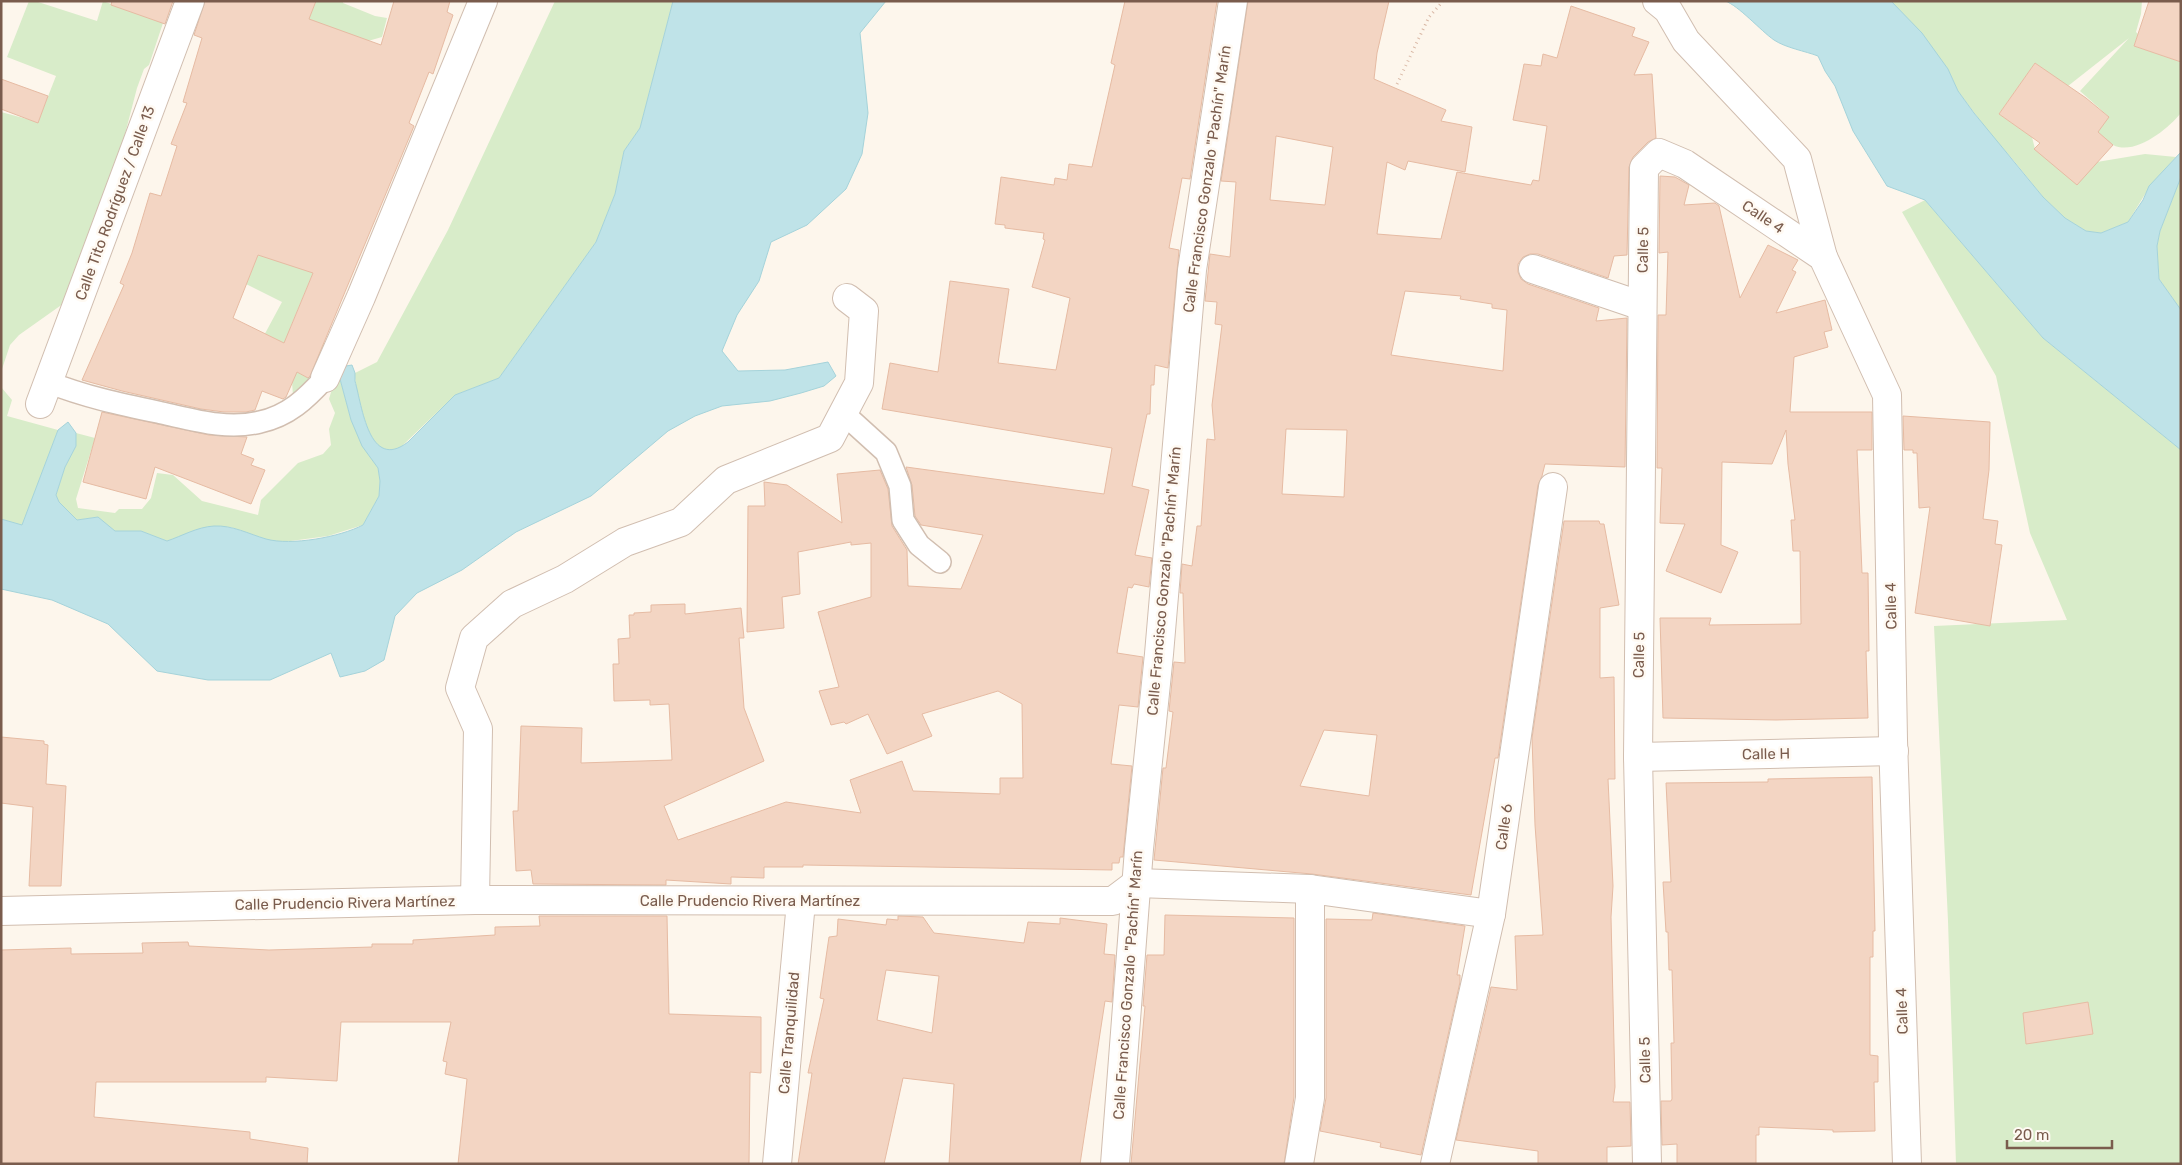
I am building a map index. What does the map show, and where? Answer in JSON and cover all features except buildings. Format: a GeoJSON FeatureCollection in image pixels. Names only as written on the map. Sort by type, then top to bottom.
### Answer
{"type":"FeatureCollection","features":[{"type":"Feature","properties":{"kind":"street","name":"Calle Tito Rodríguez / Calle 13"},"geometry":{"type":"LineString","coordinates":[[44,393],[190,1]]}},
{"type":"Feature","properties":{"kind":"street"},"geometry":{"type":"LineString","coordinates":[[325,378],[361,297],[483,1]]}},
{"type":"Feature","properties":{"kind":"street","name":"Calle Francisco Gonzalo \"Pachín\" Marín"},"geometry":{"type":"LineString","coordinates":[[1115,1164],[1139,849],[1159,654],[1192,270],[1233,1]]}},
{"type":"Feature","properties":{"kind":"street"},"geometry":{"type":"LineString","coordinates":[[1657,1],[1668,10],[1686,41],[1797,158],[1823,257]]}},
{"type":"Feature","properties":{"kind":"street","name":"Calle 4"},"geometry":{"type":"LineString","coordinates":[[1659,153],[1685,164],[1823,257],[1887,395],[1894,751],[1907,1164]]}},
{"type":"Feature","properties":{"kind":"street","name":"Calle 5"},"geometry":{"type":"LineString","coordinates":[[1647,1164],[1638,757],[1642,306],[1644,168],[1659,153]]}},
{"type":"Feature","properties":{"kind":"street"},"geometry":{"type":"LineString","coordinates":[[1533,269],[1642,306]]}},
{"type":"Feature","properties":{"kind":"street"},"geometry":{"type":"LineString","coordinates":[[475,900],[478,729],[460,688],[474,638],[512,604],[565,578],[625,542],[681,522],[726,480],[830,438],[859,384],[864,310],[846,298]]}},
{"type":"Feature","properties":{"kind":"street","name":"Calle 6"},"geometry":{"type":"LineString","coordinates":[[1435,1164],[1491,914],[1553,487]]}},
{"type":"Feature","properties":{"kind":"street","name":"Calle H"},"geometry":{"type":"LineString","coordinates":[[1638,757],[1894,751]]}},
{"type":"Feature","properties":{"kind":"street"},"geometry":{"type":"LineString","coordinates":[[1137,883],[1310,889],[1491,914]]}},
{"type":"Feature","properties":{"kind":"street","name":"Calle Prudencio Rivera Martínez"},"geometry":{"type":"LineString","coordinates":[[1,911],[475,900],[1113,901],[1137,883]]}},
{"type":"Feature","properties":{"kind":"street"},"geometry":{"type":"LineString","coordinates":[[1299,1164],[1310,1098],[1310,889]]}},
{"type":"Feature","properties":{"kind":"street","name":"Calle Tranquilidad"},"geometry":{"type":"LineString","coordinates":[[777,1164],[801,902]]}},
{"type":"Feature","properties":{"kind":"lane"},"geometry":{"type":"LineString","coordinates":[[44,393],[124,405],[207,424],[250,424],[262,422],[294,408],[325,378]]}},
{"type":"Feature","properties":{"kind":"lane"},"geometry":{"type":"LineString","coordinates":[[843,413],[886,452],[900,486],[903,520],[919,546],[940,562]]}},
{"type":"Feature","properties":{"kind":"path"},"geometry":{"type":"LineString","coordinates":[[1397,84],[1429,17],[1443,1]]}},
{"type":"Feature","properties":{"kind":"green space"},"geometry":{"type":"Polygon","coordinates":[[[29,1],[35,1],[97,21],[103,1],[163,23],[149,65],[144,69],[137,88],[119,157],[67,301],[19,335],[10,345],[1,372],[1,112],[38,122],[56,76],[7,57],[29,1]]]}},
{"type":"Feature","properties":{"kind":"green space"},"geometry":{"type":"Polygon","coordinates":[[[308,1],[315,4],[316,1],[343,1],[343,3],[375,16],[387,18],[382,37],[368,41],[270,36],[308,1]]]}},
{"type":"Feature","properties":{"kind":"green space"},"geometry":{"type":"Polygon","coordinates":[[[555,1],[673,1],[640,128],[624,151],[615,194],[596,242],[499,378],[455,395],[400,448],[385,450],[375,443],[367,425],[357,390],[355,373],[377,362],[448,230],[555,1]]]}},
{"type":"Feature","properties":{"kind":"green space"},"geometry":{"type":"Polygon","coordinates":[[[1891,1],[2142,1],[2136,32],[2138,34],[2134,46],[2181,62],[2181,113],[2160,133],[2141,144],[2131,147],[2113,145],[2098,132],[2108,116],[2080,91],[2129,38],[2068,86],[2035,63],[1999,114],[2032,137],[2035,149],[2097,162],[2145,154],[2176,157],[2150,186],[2128,222],[2101,233],[2086,231],[2065,218],[2043,197],[1990,134],[1958,91],[1948,69],[1891,1]]]}},
{"type":"Feature","properties":{"kind":"green space"},"geometry":{"type":"Polygon","coordinates":[[[2181,177],[2181,310],[2159,279],[2157,246],[2160,231],[2181,177]]]}},
{"type":"Feature","properties":{"kind":"green space"},"geometry":{"type":"Polygon","coordinates":[[[1925,200],[2043,338],[2181,450],[2181,1164],[1956,1164],[1948,921],[1934,626],[2067,620],[2030,533],[1996,376],[1902,212],[1925,200]]]}},
{"type":"Feature","properties":{"kind":"green space"},"geometry":{"type":"Polygon","coordinates":[[[258,255],[315,268],[290,328],[329,345],[321,362],[304,353],[295,371],[310,379],[293,396],[292,382],[246,369],[282,302],[246,284],[258,255]]]}},
{"type":"Feature","properties":{"kind":"green space"},"geometry":{"type":"Polygon","coordinates":[[[340,379],[351,420],[378,468],[380,481],[379,496],[363,525],[328,536],[283,542],[267,540],[230,527],[167,541],[141,531],[115,531],[97,517],[77,520],[59,502],[56,495],[65,467],[76,446],[76,433],[95,438],[76,499],[78,508],[115,513],[119,509],[142,509],[151,498],[157,473],[173,475],[202,501],[258,515],[261,500],[298,463],[323,454],[331,445],[329,429],[335,413],[329,399],[332,389],[340,379]]]}},
{"type":"Feature","properties":{"kind":"green space"},"geometry":{"type":"Polygon","coordinates":[[[1,387],[12,400],[7,416],[58,430],[22,526],[1,519],[1,387]]]}},
{"type":"Feature","properties":{"kind":"water"},"geometry":{"type":"Polygon","coordinates":[[[673,1],[886,1],[860,33],[868,113],[862,154],[846,189],[807,225],[771,242],[759,281],[737,315],[722,351],[738,371],[785,370],[828,362],[836,376],[824,386],[801,393],[770,401],[722,406],[695,416],[668,431],[591,496],[516,532],[462,570],[417,593],[395,616],[384,660],[365,671],[340,677],[331,653],[270,680],[208,680],[157,671],[108,624],[52,600],[1,589],[1,519],[22,525],[58,430],[68,422],[76,433],[76,446],[65,467],[56,495],[59,502],[77,520],[98,517],[115,531],[141,531],[167,541],[196,530],[214,526],[234,528],[276,541],[302,541],[329,537],[363,525],[379,496],[380,481],[378,468],[362,446],[351,420],[340,379],[341,372],[346,366],[352,365],[365,419],[376,442],[384,449],[395,449],[408,442],[455,395],[499,378],[596,242],[615,194],[624,151],[640,128],[673,1]]]}},
{"type":"Feature","properties":{"kind":"water"},"geometry":{"type":"Polygon","coordinates":[[[1725,1],[1891,1],[1922,33],[1948,69],[1958,91],[1974,113],[2043,197],[2065,218],[2086,231],[2101,233],[2128,222],[2143,200],[2149,186],[2181,152],[2181,177],[2160,231],[2157,246],[2159,279],[2181,310],[2181,450],[2043,338],[1925,200],[1887,186],[1853,131],[1835,86],[1818,56],[1779,43],[1725,1]]]}}]}
